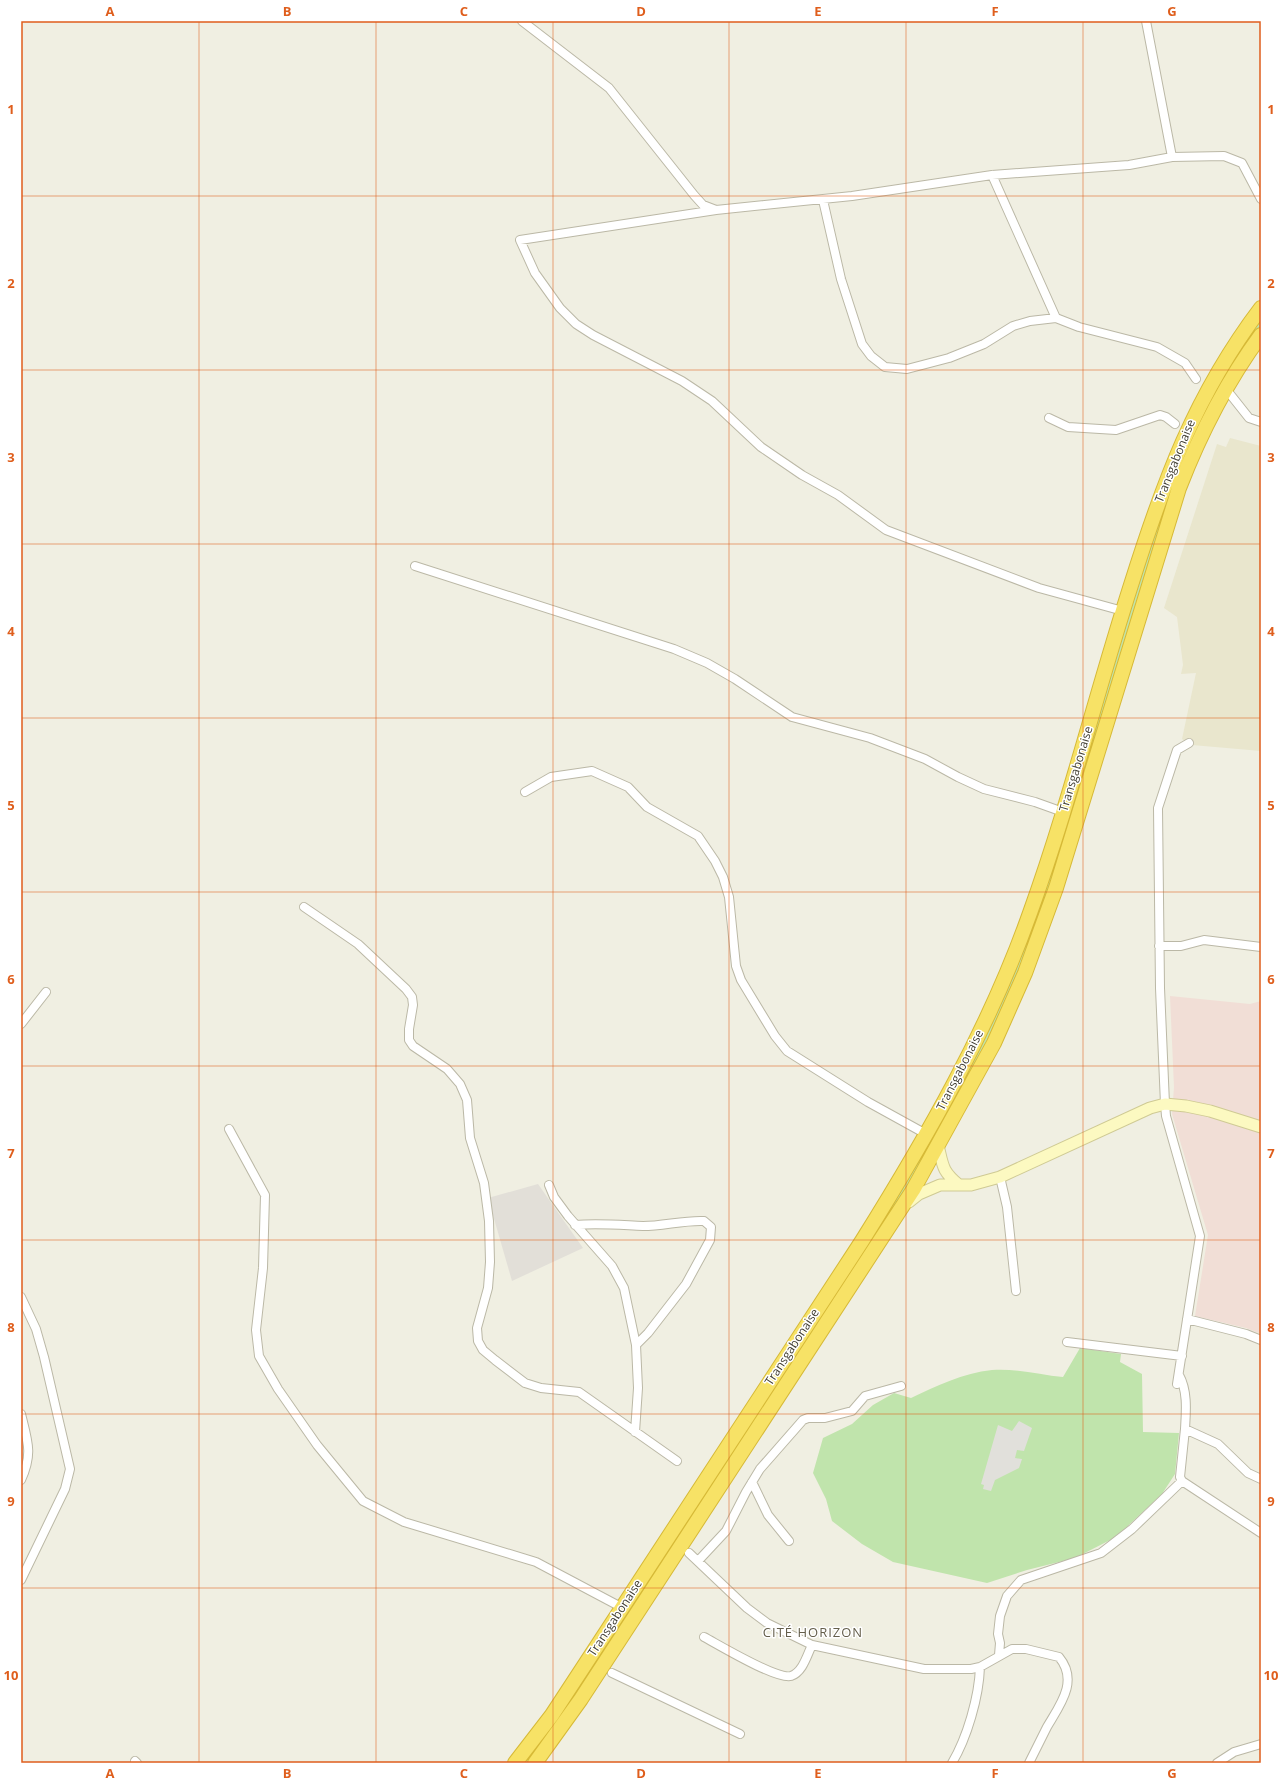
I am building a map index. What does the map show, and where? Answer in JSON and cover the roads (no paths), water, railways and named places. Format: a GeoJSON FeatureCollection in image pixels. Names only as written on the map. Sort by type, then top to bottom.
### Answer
{"type":"FeatureCollection","features":[{"type":"Feature","properties":{"kind":"highway","name":"Transgabonaise"},"geometry":{"type":"LineString","coordinates":[[515,1763],[552,1715],[862,1241],[900,1181],[970,1051],[1000,988],[1030,913],[1063,812],[1123,611],[1165,483],[1195,412],[1234,345],[1261,308]]}},
{"type":"Feature","properties":{"kind":"highway","name":"Transgabonaise"},"geometry":{"type":"LineString","coordinates":[[535,1763],[581,1699],[913,1190],[994,1043],[1034,951],[1070,847],[1179,488],[1197,445],[1226,389],[1247,353],[1261,335]]}},
{"type":"Feature","properties":{"kind":"street"},"geometry":{"type":"LineString","coordinates":[[522,21],[609,88],[694,196],[703,205],[716,210]]}},
{"type":"Feature","properties":{"kind":"street"},"geometry":{"type":"LineString","coordinates":[[1146,21],[1172,157]]}},
{"type":"Feature","properties":{"kind":"street"},"geometry":{"type":"LineString","coordinates":[[1123,611],[1039,588],[886,530],[838,495],[802,475],[761,446],[712,401],[682,381],[593,335],[576,324],[560,308],[535,273],[520,240],[716,210],[823,200],[992,175],[1129,165],[1172,157],[1224,156],[1242,163],[1261,199]]}},
{"type":"Feature","properties":{"kind":"street"},"geometry":{"type":"LineString","coordinates":[[992,175],[1056,318]]}},
{"type":"Feature","properties":{"kind":"street"},"geometry":{"type":"LineString","coordinates":[[823,200],[841,279],[862,344],[871,356],[884,367],[907,369],[949,358],[984,344],[1013,326],[1030,321],[1056,318],[1079,326],[1157,347],[1185,363],[1196,379]]}},
{"type":"Feature","properties":{"kind":"street"},"geometry":{"type":"LineString","coordinates":[[1226,389],[1249,418],[1261,422]]}},
{"type":"Feature","properties":{"kind":"street"},"geometry":{"type":"LineString","coordinates":[[1049,418],[1068,427],[1116,430],[1160,415],[1166,417],[1175,424]]}},
{"type":"Feature","properties":{"kind":"street"},"geometry":{"type":"LineString","coordinates":[[416,566],[674,649],[707,663],[735,679],[792,716],[870,738],[924,759],[984,789],[1063,812]]}},
{"type":"Feature","properties":{"kind":"street"},"geometry":{"type":"LineString","coordinates":[[1177,1384],[1200,1236],[1166,1116],[1159,946],[1158,808],[1177,750],[1189,743]]}},
{"type":"Feature","properties":{"kind":"street"},"geometry":{"type":"LineString","coordinates":[[525,792],[551,777],[592,771],[628,787],[647,808],[698,836],[715,861],[723,877],[729,897],[736,966],[741,980],[775,1036],[787,1051],[868,1102],[926,1134]]}},
{"type":"Feature","properties":{"kind":"street"},"geometry":{"type":"LineString","coordinates":[[304,907],[358,944],[406,989],[412,997],[413,1005],[409,1029],[409,1040],[413,1046],[447,1069],[460,1084],[467,1100],[470,1138],[484,1183],[489,1222],[490,1262],[488,1288],[477,1328],[478,1341],[484,1350],[526,1383],[541,1388],[579,1392],[677,1461]]}},
{"type":"Feature","properties":{"kind":"street"},"geometry":{"type":"LineString","coordinates":[[1159,946],[1181,946],[1204,940],[1261,946]]}},
{"type":"Feature","properties":{"kind":"street"},"geometry":{"type":"LineString","coordinates":[[21,1024],[46,992]]}},
{"type":"Feature","properties":{"kind":"street"},"geometry":{"type":"LineString","coordinates":[[899,1210],[929,1188],[945,1184],[970,1185],[1000,1177],[1130,1117],[1165,1104],[1197,1108],[1261,1128]]}},
{"type":"Feature","properties":{"kind":"street"},"geometry":{"type":"LineString","coordinates":[[229,1129],[265,1195],[264,1268],[256,1330],[259,1356],[278,1389],[317,1445],[363,1501],[404,1522],[536,1562],[622,1607]]}},
{"type":"Feature","properties":{"kind":"street"},"geometry":{"type":"LineString","coordinates":[[938,1145],[946,1174],[959,1185]]}},
{"type":"Feature","properties":{"kind":"street"},"geometry":{"type":"LineString","coordinates":[[1000,1177],[1007,1207],[1016,1291]]}},
{"type":"Feature","properties":{"kind":"street"},"geometry":{"type":"LineString","coordinates":[[549,1185],[554,1197],[575,1224],[612,1266],[624,1288],[636,1345],[638,1388],[635,1432]]}},
{"type":"Feature","properties":{"kind":"street"},"geometry":{"type":"LineString","coordinates":[[575,1224],[599,1223],[644,1226],[704,1221],[710,1227],[710,1240],[686,1284],[648,1333],[636,1345]]}},
{"type":"Feature","properties":{"kind":"street"},"geometry":{"type":"LineString","coordinates":[[21,1297],[36,1328],[70,1469],[65,1489],[23,1570],[21,1580]]}},
{"type":"Feature","properties":{"kind":"street"},"geometry":{"type":"LineString","coordinates":[[1187,1319],[1246,1334],[1261,1340]]}},
{"type":"Feature","properties":{"kind":"street"},"geometry":{"type":"LineString","coordinates":[[1067,1342],[1182,1356]]}},
{"type":"Feature","properties":{"kind":"street"},"geometry":{"type":"LineString","coordinates":[[1179,1375],[1182,1382],[1186,1406],[1180,1477],[1182,1481],[1261,1533]]}},
{"type":"Feature","properties":{"kind":"street"},"geometry":{"type":"LineString","coordinates":[[698,1561],[726,1531],[760,1469],[803,1420],[808,1418],[825,1418],[852,1411],[865,1396],[901,1386]]}},
{"type":"Feature","properties":{"kind":"street"},"geometry":{"type":"LineString","coordinates":[[21,1414],[28,1443],[28,1465],[21,1480]]}},
{"type":"Feature","properties":{"kind":"street"},"geometry":{"type":"LineString","coordinates":[[1185,1429],[1218,1444],[1248,1473],[1261,1479]]}},
{"type":"Feature","properties":{"kind":"street"},"geometry":{"type":"LineString","coordinates":[[999,1655],[1000,1643],[998,1634],[1000,1616],[1007,1596],[1021,1580],[1101,1553],[1132,1529],[1182,1481]]}},
{"type":"Feature","properties":{"kind":"street"},"geometry":{"type":"LineString","coordinates":[[752,1482],[768,1515],[789,1541]]}},
{"type":"Feature","properties":{"kind":"street"},"geometry":{"type":"LineString","coordinates":[[689,1553],[733,1596],[767,1623],[812,1645],[910,1667],[971,1669],[980,1667],[1012,1649],[1026,1649],[1055,1655],[1062,1660],[1067,1670],[1068,1681],[1063,1702],[1029,1763]]}},
{"type":"Feature","properties":{"kind":"street"},"geometry":{"type":"LineString","coordinates":[[704,1637],[761,1667],[785,1676],[792,1676],[799,1670],[812,1645]]}},
{"type":"Feature","properties":{"kind":"street"},"geometry":{"type":"LineString","coordinates":[[952,1763],[961,1748],[976,1692],[980,1667]]}},
{"type":"Feature","properties":{"kind":"street"},"geometry":{"type":"LineString","coordinates":[[612,1673],[740,1734]]}},
{"type":"Feature","properties":{"kind":"street"},"geometry":{"type":"LineString","coordinates":[[1217,1763],[1234,1752],[1261,1744]]}},
{"type":"Feature","properties":{"kind":"district","name":"CITÉ HORIZON"},"geometry":{"type":"Point","coordinates":[813,1632]}}]}
